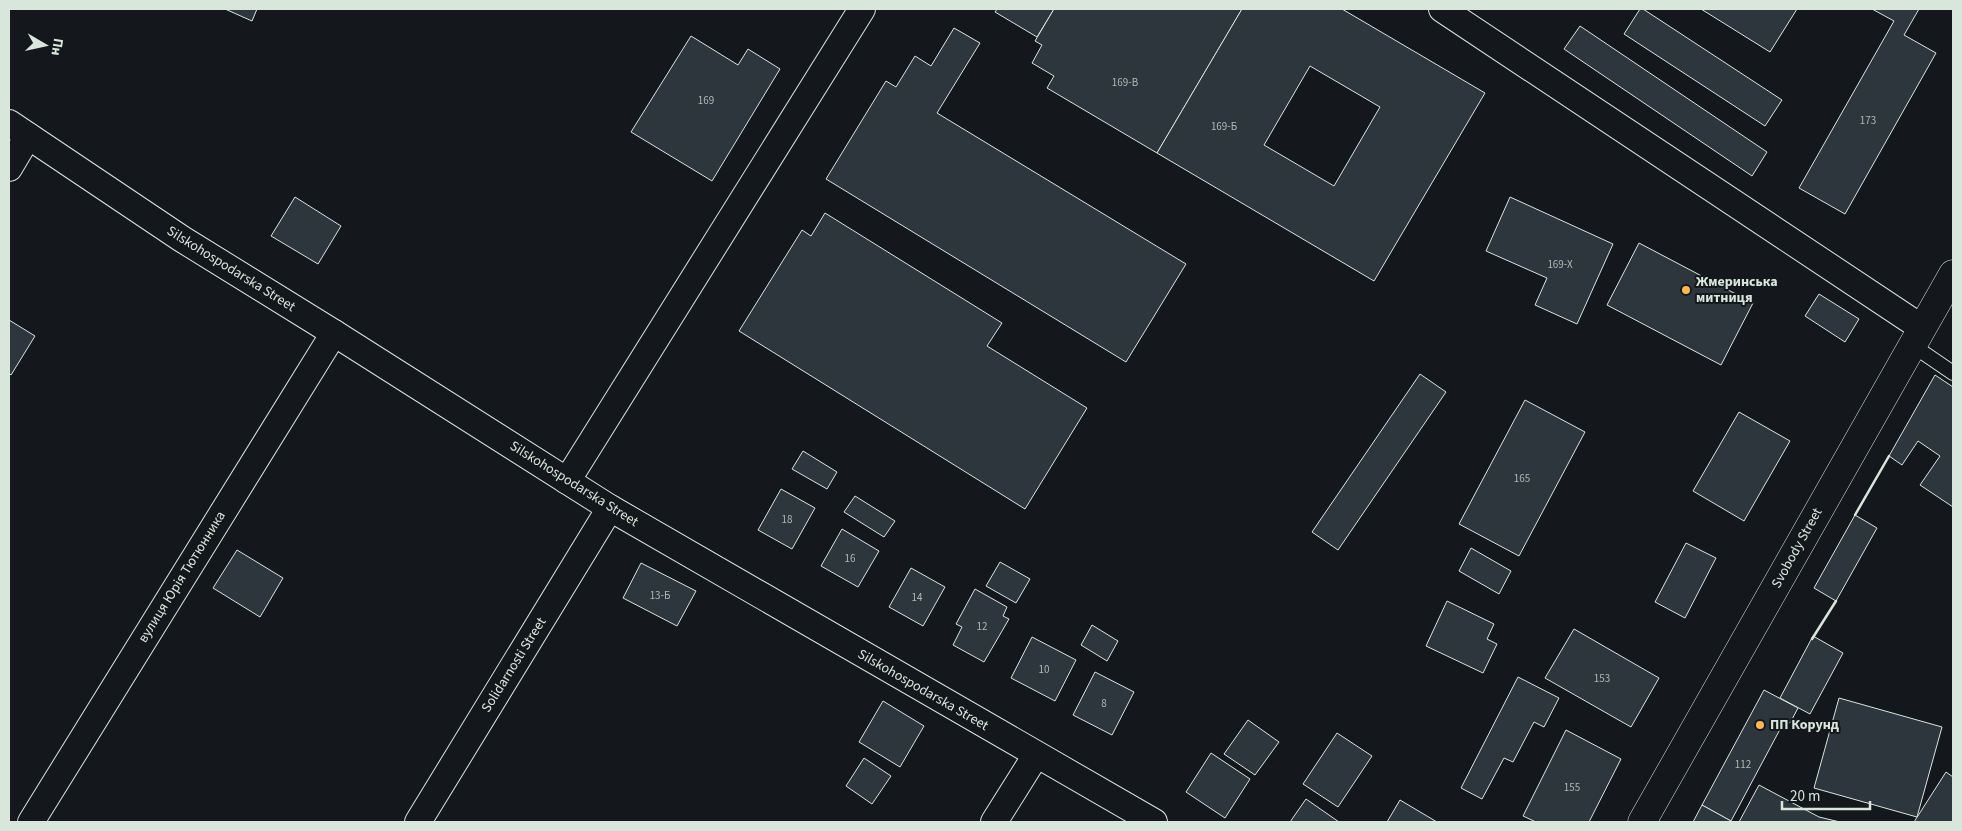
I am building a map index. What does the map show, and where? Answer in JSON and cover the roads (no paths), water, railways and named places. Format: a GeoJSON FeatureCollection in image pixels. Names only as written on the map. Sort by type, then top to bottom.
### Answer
{"type":"FeatureCollection","features":[{"type":"Feature","properties":{"kind":"street"},"geometry":{"type":"LineString","coordinates":[[567,481],[862,9]]}},
{"type":"Feature","properties":{"kind":"street"},"geometry":{"type":"LineString","coordinates":[[1442,9],[1917,336]]}},
{"type":"Feature","properties":{"kind":"street"},"geometry":{"type":"LineString","coordinates":[[9,168],[19,130]]}},
{"type":"Feature","properties":{"kind":"street","name":"Silskohospodarska Street"},"geometry":{"type":"LineString","coordinates":[[19,130],[182,239],[610,508],[1154,822]]}},
{"type":"Feature","properties":{"kind":"street","name":"Svobody Street"},"geometry":{"type":"LineString","coordinates":[[1642,822],[1953,274]]}},
{"type":"Feature","properties":{"kind":"street","name":"вулиця Юрія Тютюнника"},"geometry":{"type":"LineString","coordinates":[[31,822],[334,333]]}},
{"type":"Feature","properties":{"kind":"street","name":"Solidarnosti Street"},"geometry":{"type":"LineString","coordinates":[[418,822],[610,508]]}},
{"type":"Feature","properties":{"kind":"street"},"geometry":{"type":"LineString","coordinates":[[994,822],[1036,755]]}},
{"type":"Feature","properties":{"kind":"lane"},"geometry":{"type":"LineString","coordinates":[[1917,336],[1953,373]]}},
{"type":"Feature","properties":{"kind":"place","name":"Жмеринська митниця"},"geometry":{"type":"Point","coordinates":[1686,290]}},
{"type":"Feature","properties":{"kind":"place","name":"ПП Корунд"},"geometry":{"type":"Point","coordinates":[1760,725]}}]}
